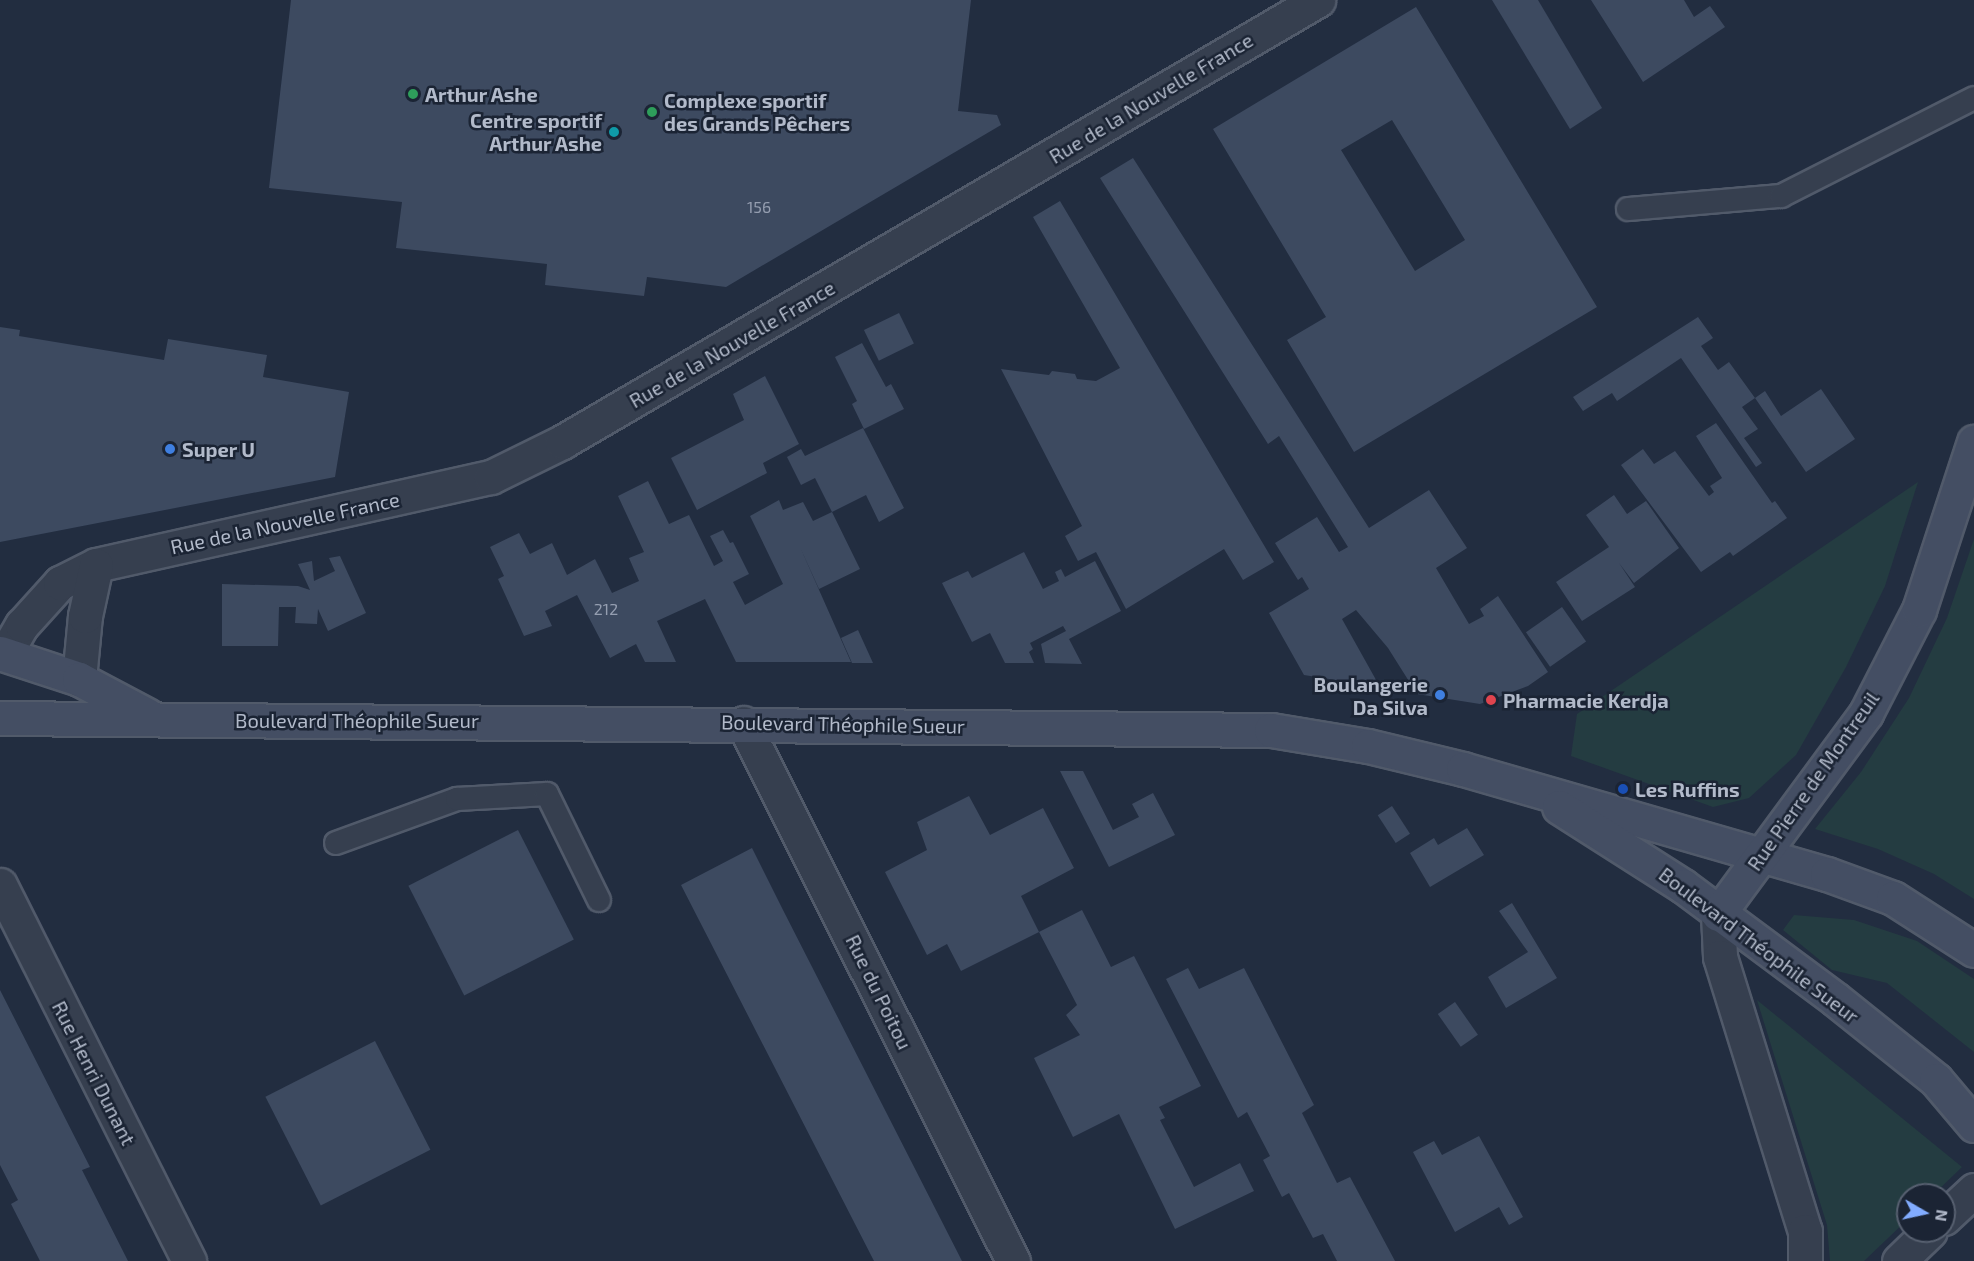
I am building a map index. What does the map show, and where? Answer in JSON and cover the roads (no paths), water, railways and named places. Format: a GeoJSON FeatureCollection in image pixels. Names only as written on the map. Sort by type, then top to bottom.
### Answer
{"type":"FeatureCollection","features":[{"type":"Feature","properties":{"kind":"main road","name":"Rue Pierre de Montreuil"},"geometry":{"type":"LineString","coordinates":[[1718,914],[1866,713],[1919,610],[1974,442]]}},
{"type":"Feature","properties":{"kind":"main road","name":"Boulevard Théophile Sueur"},"geometry":{"type":"LineString","coordinates":[[2,653],[79,679],[152,717]]}},
{"type":"Feature","properties":{"kind":"main road","name":"Boulevard Théophile Sueur"},"geometry":{"type":"LineString","coordinates":[[0,718],[152,717],[1271,730],[1368,746],[1527,787],[1762,854],[1893,898],[1974,950]]}},
{"type":"Feature","properties":{"kind":"main road","name":"Boulevard Théophile Sueur"},"geometry":{"type":"LineString","coordinates":[[1527,787],[1653,866],[1718,914],[1936,1080],[1974,1125]]}},
{"type":"Feature","properties":{"kind":"main road"},"geometry":{"type":"LineString","coordinates":[[1936,1080],[1974,1085]]}},
{"type":"Feature","properties":{"kind":"street","name":"Rue de la Nouvelle France"},"geometry":{"type":"LineString","coordinates":[[2,653],[22,625],[60,583],[96,565],[491,477],[562,442],[1318,0]]}},
{"type":"Feature","properties":{"kind":"street"},"geometry":{"type":"LineString","coordinates":[[79,679],[85,616],[96,565]]}},
{"type":"Feature","properties":{"kind":"street","name":"Rue du Poitou"},"geometry":{"type":"LineString","coordinates":[[743,723],[1013,1261]]}},
{"type":"Feature","properties":{"kind":"street","name":"Rue Henri Dunant"},"geometry":{"type":"LineString","coordinates":[[0,885],[189,1261]]}},
{"type":"Feature","properties":{"kind":"street"},"geometry":{"type":"LineString","coordinates":[[1718,914],[1720,957],[1805,1230],[1805,1261]]}},
{"type":"Feature","properties":{"kind":"street"},"geometry":{"type":"LineString","coordinates":[[1956,1207],[1974,1190]]}},
{"type":"Feature","properties":{"kind":"street"},"geometry":{"type":"LineString","coordinates":[[1899,1261],[1918,1243]]}},
{"type":"Feature","properties":{"kind":"lane"},"geometry":{"type":"LineString","coordinates":[[1628,209],[1781,196],[1974,98]]}},
{"type":"Feature","properties":{"kind":"lane"},"geometry":{"type":"LineString","coordinates":[[336,843],[457,799],[547,794],[599,900]]}},
{"type":"Feature","properties":{"kind":"place","name":"Arthur Ashe"},"geometry":{"type":"Point","coordinates":[413,94]}},
{"type":"Feature","properties":{"kind":"place","name":"Complexe sportif des Grands Pêchers"},"geometry":{"type":"Point","coordinates":[652,112]}},
{"type":"Feature","properties":{"kind":"place","name":"Centre sportif Arthur Ashe"},"geometry":{"type":"Point","coordinates":[614,132]}},
{"type":"Feature","properties":{"kind":"place","name":"Super U"},"geometry":{"type":"Point","coordinates":[170,449]}},
{"type":"Feature","properties":{"kind":"place","name":"Boulangerie Da Silva"},"geometry":{"type":"Point","coordinates":[1440,695]}},
{"type":"Feature","properties":{"kind":"place","name":"Pharmacie Kerdja"},"geometry":{"type":"Point","coordinates":[1491,700]}},
{"type":"Feature","properties":{"kind":"place","name":"Les Ruffins"},"geometry":{"type":"Point","coordinates":[1623,789]}}]}
